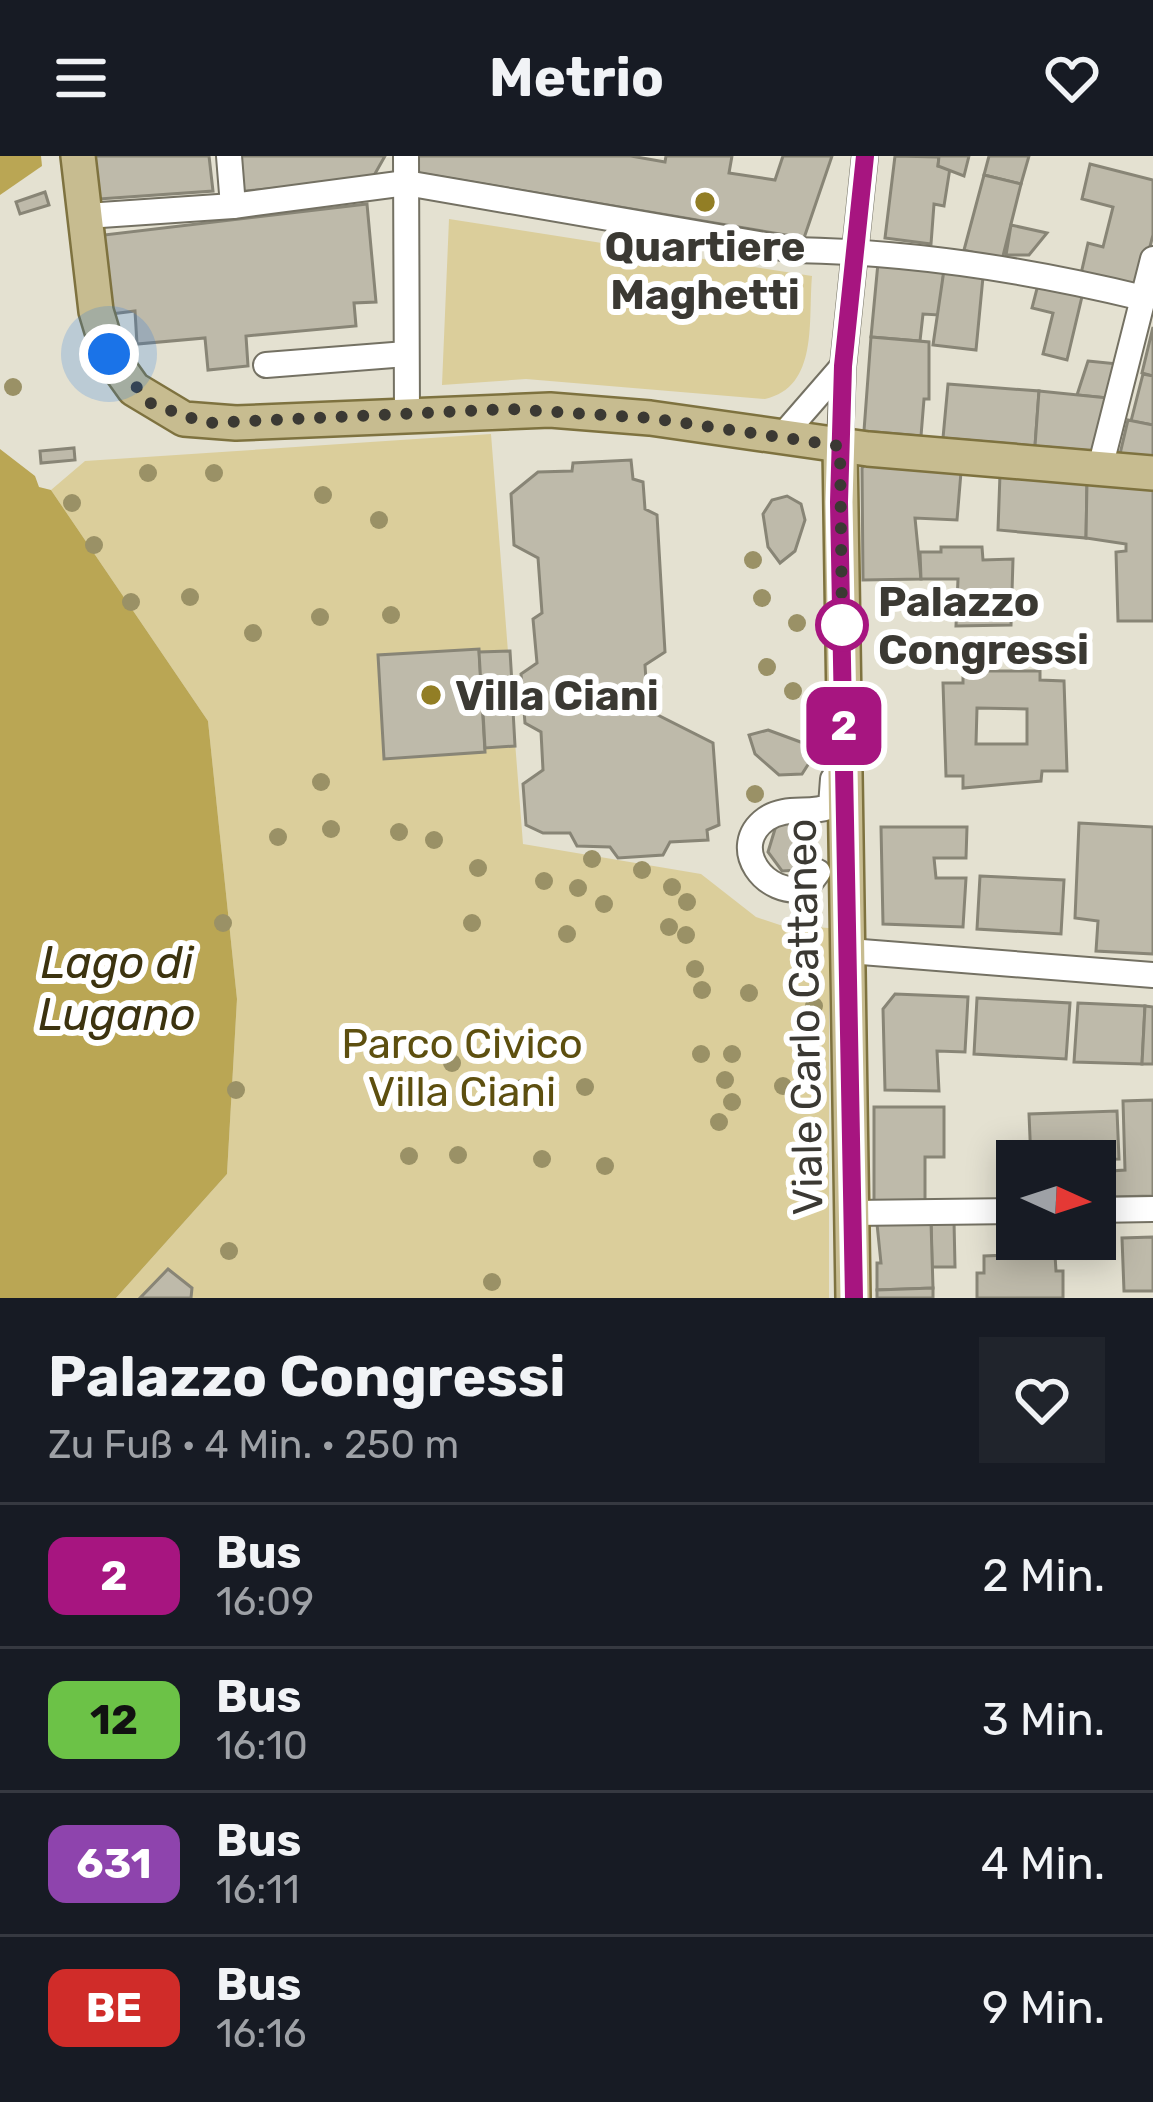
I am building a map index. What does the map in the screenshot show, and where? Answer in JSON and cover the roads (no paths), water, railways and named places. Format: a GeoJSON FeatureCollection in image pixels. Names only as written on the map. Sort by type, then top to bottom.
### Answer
{"type":"FeatureCollection","features":[{"type":"Feature","properties":{"kind":"main road"},"geometry":{"type":"LineString","coordinates":[[78,156],[101,334],[121,375],[150,403],[205,423],[509,409],[650,418],[840,446],[1153,473]]}},
{"type":"Feature","properties":{"kind":"main road","name":"Viale Carlo Cattaneo"},"geometry":{"type":"LineString","coordinates":[[840,446],[854,1298]]}},
{"type":"Feature","properties":{"kind":"street"},"geometry":{"type":"LineString","coordinates":[[230,156],[233,206]]}},
{"type":"Feature","properties":{"kind":"street"},"geometry":{"type":"LineString","coordinates":[[406,156],[407,413]]}},
{"type":"Feature","properties":{"kind":"street"},"geometry":{"type":"LineString","coordinates":[[840,446],[853,250],[865,156]]}},
{"type":"Feature","properties":{"kind":"street"},"geometry":{"type":"LineString","coordinates":[[101,215],[233,206],[406,183],[794,250],[853,250],[1058,277],[1143,298]]}},
{"type":"Feature","properties":{"kind":"street"},"geometry":{"type":"LineString","coordinates":[[1100,468],[1153,259]]}},
{"type":"Feature","properties":{"kind":"street"},"geometry":{"type":"LineString","coordinates":[[266,365],[406,354]]}},
{"type":"Feature","properties":{"kind":"street"},"geometry":{"type":"LineString","coordinates":[[783,435],[843,366]]}},
{"type":"Feature","properties":{"kind":"street"},"geometry":{"type":"LineString","coordinates":[[843,695],[833,719],[830,806],[770,816],[759,826],[751,848],[763,880],[793,891],[813,884],[818,872],[794,877],[775,872],[766,858],[772,832],[818,823],[846,845]]}},
{"type":"Feature","properties":{"kind":"street"},"geometry":{"type":"LineString","coordinates":[[850,951],[1153,975]]}},
{"type":"Feature","properties":{"kind":"street"},"geometry":{"type":"LineString","coordinates":[[1116,1210],[1153,1209]]}},
{"type":"Feature","properties":{"kind":"street"},"geometry":{"type":"LineString","coordinates":[[853,1214],[996,1211]]}},
{"type":"Feature","properties":{"kind":"water"},"geometry":{"type":"Polygon","coordinates":[[[0,156],[41,156],[42,166],[0,195],[0,156]]]}},
{"type":"Feature","properties":{"kind":"water","name":"Lago di Lugano"},"geometry":{"type":"Polygon","coordinates":[[[0,449],[35,476],[39,487],[51,490],[208,721],[237,999],[227,1174],[116,1298],[0,1298],[0,449]]]}},
{"type":"Feature","properties":{"kind":"place","name":"Quartiere Maghetti"},"geometry":{"type":"Point","coordinates":[705,202]}},
{"type":"Feature","properties":{"kind":"place","name":"Palazzo Congressi"},"geometry":{"type":"Point","coordinates":[842,625]}},
{"type":"Feature","properties":{"kind":"place","name":"Villa Ciani"},"geometry":{"type":"Point","coordinates":[431,695]}},
{"type":"Feature","properties":{"kind":"park label","name":"Parco Civico Villa Ciani"},"geometry":{"type":"Point","coordinates":[462,1067]}}]}
